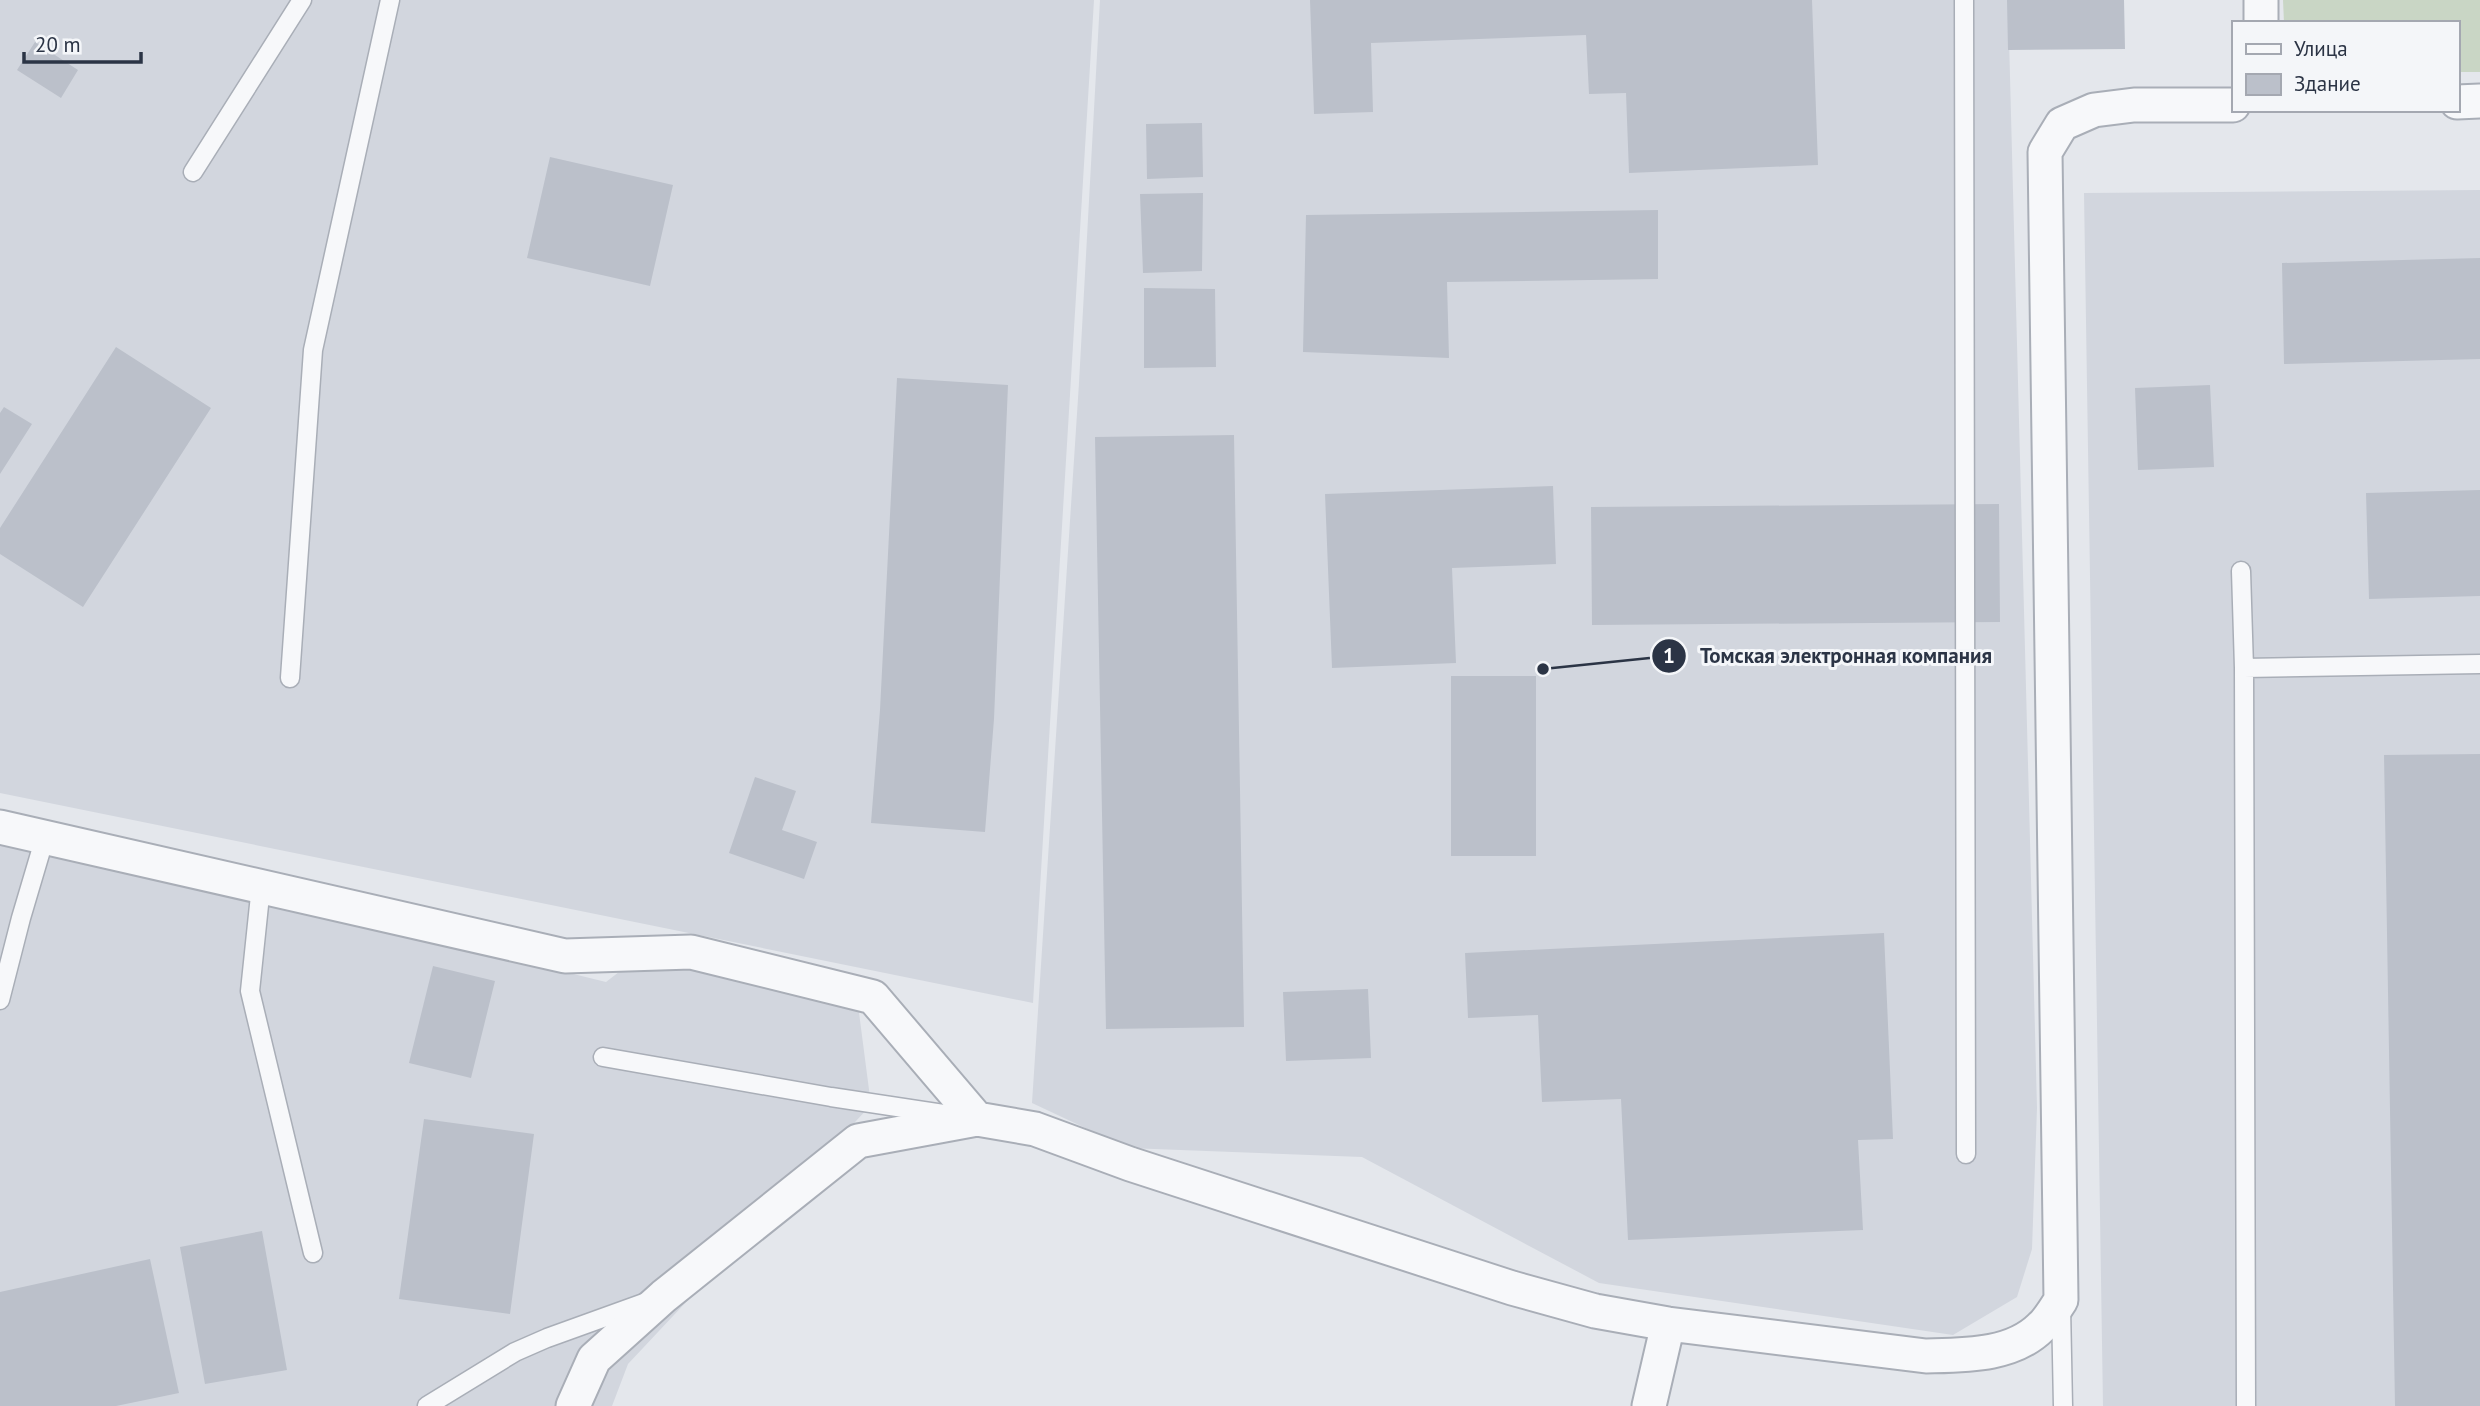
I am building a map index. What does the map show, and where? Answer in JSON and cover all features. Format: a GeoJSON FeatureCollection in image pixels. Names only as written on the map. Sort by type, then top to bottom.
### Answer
{"type":"FeatureCollection","features":[{"type":"Feature","properties":{"kind":"street"},"geometry":{"type":"LineString","coordinates":[[2261,0],[2261,21]]}},
{"type":"Feature","properties":{"kind":"street"},"geometry":{"type":"LineString","coordinates":[[2459,102],[2480,101]]}},
{"type":"Feature","properties":{"kind":"street"},"geometry":{"type":"LineString","coordinates":[[573,1406],[594,1359],[664,1296],[858,1141],[977,1119],[1035,1129],[1130,1164],[1512,1289],[1595,1311],[1668,1324],[1926,1356],[1969,1355],[1998,1350],[2025,1339],[2042,1327],[2061,1300],[2045,152],[2062,124],[2094,110],[2134,105],[2232,105]]}},
{"type":"Feature","properties":{"kind":"street"},"geometry":{"type":"LineString","coordinates":[[0,827],[565,956],[691,952],[873,997],[977,1119]]}},
{"type":"Feature","properties":{"kind":"street"},"geometry":{"type":"LineString","coordinates":[[1649,1406],[1668,1324]]}},
{"type":"Feature","properties":{"kind":"lane"},"geometry":{"type":"LineString","coordinates":[[193,172],[302,0]]}},
{"type":"Feature","properties":{"kind":"lane"},"geometry":{"type":"LineString","coordinates":[[290,678],[313,350],[390,0]]}},
{"type":"Feature","properties":{"kind":"lane"},"geometry":{"type":"LineString","coordinates":[[1964,0],[1966,1154]]}},
{"type":"Feature","properties":{"kind":"lane"},"geometry":{"type":"LineString","coordinates":[[2241,571],[2244,668],[2246,1406]]}},
{"type":"Feature","properties":{"kind":"lane"},"geometry":{"type":"LineString","coordinates":[[2244,668],[2480,664]]}},
{"type":"Feature","properties":{"kind":"lane"},"geometry":{"type":"LineString","coordinates":[[0,1000],[45,837]]}},
{"type":"Feature","properties":{"kind":"lane"},"geometry":{"type":"LineString","coordinates":[[261,886],[250,991],[313,1253]]}},
{"type":"Feature","properties":{"kind":"lane"},"geometry":{"type":"LineString","coordinates":[[603,1057],[831,1097],[977,1119]]}},
{"type":"Feature","properties":{"kind":"lane"},"geometry":{"type":"LineString","coordinates":[[427,1406],[515,1352],[664,1296]]}},
{"type":"Feature","properties":{"kind":"lane"},"geometry":{"type":"LineString","coordinates":[[2061,1300],[2063,1406]]}},
{"type":"Feature","properties":{"kind":"shaded area"},"geometry":{"type":"Polygon","coordinates":[[[0,0],[1094,0],[1033,1003],[0,793],[0,0]]]}},
{"type":"Feature","properties":{"kind":"shaded area"},"geometry":{"type":"Polygon","coordinates":[[[1100,0],[2008,0],[2037,1108],[2032,1249],[2017,1297],[1953,1335],[1599,1283],[1362,1157],[1128,1148],[1032,1103],[1079,383],[1100,0]]]}},
{"type":"Feature","properties":{"kind":"shaded area"},"geometry":{"type":"Polygon","coordinates":[[[2480,190],[2480,1406],[2103,1406],[2084,193],[2480,190]]]}},
{"type":"Feature","properties":{"kind":"shaded area"},"geometry":{"type":"Polygon","coordinates":[[[0,833],[606,982],[628,965],[703,963],[858,1005],[871,1105],[628,1364],[612,1406],[0,1406],[0,833]]]}},
{"type":"Feature","properties":{"kind":"green space"},"geometry":{"type":"Polygon","coordinates":[[[2283,0],[2480,0],[2480,72],[2459,72],[2459,21],[2284,21],[2283,0]]]}},
{"type":"Feature","properties":{"kind":"building"},"geometry":{"type":"Polygon","coordinates":[[[1310,0],[1812,0],[1818,165],[1629,173],[1626,93],[1589,94],[1586,35],[1371,43],[1373,112],[1314,114],[1310,0]]]}},
{"type":"Feature","properties":{"kind":"building"},"geometry":{"type":"Polygon","coordinates":[[[2007,0],[2124,0],[2125,49],[2008,50],[2007,0]]]}},
{"type":"Feature","properties":{"kind":"building"},"geometry":{"type":"Polygon","coordinates":[[[35,42],[78,70],[61,98],[17,70],[35,42]]]}},
{"type":"Feature","properties":{"kind":"building"},"geometry":{"type":"Polygon","coordinates":[[[1202,123],[1203,177],[1147,179],[1146,124],[1202,123]]]}},
{"type":"Feature","properties":{"kind":"building"},"geometry":{"type":"Polygon","coordinates":[[[550,157],[673,185],[650,286],[527,258],[550,157]]]}},
{"type":"Feature","properties":{"kind":"building"},"geometry":{"type":"Polygon","coordinates":[[[1203,193],[1202,271],[1143,273],[1140,194],[1203,193]]]}},
{"type":"Feature","properties":{"kind":"building"},"geometry":{"type":"Polygon","coordinates":[[[1658,210],[1658,279],[1447,282],[1449,358],[1303,352],[1306,215],[1658,210]]]}},
{"type":"Feature","properties":{"kind":"building"},"geometry":{"type":"Polygon","coordinates":[[[2480,258],[2480,359],[2284,364],[2282,263],[2480,258]]]}},
{"type":"Feature","properties":{"kind":"building"},"geometry":{"type":"Polygon","coordinates":[[[1144,288],[1215,289],[1216,367],[1144,368],[1144,288]]]}},
{"type":"Feature","properties":{"kind":"building"},"geometry":{"type":"Polygon","coordinates":[[[116,347],[211,408],[83,607],[0,554],[0,528],[116,347]]]}},
{"type":"Feature","properties":{"kind":"building"},"geometry":{"type":"Polygon","coordinates":[[[897,378],[1008,385],[994,719],[985,832],[871,823],[880,710],[897,378]]]}},
{"type":"Feature","properties":{"kind":"building"},"geometry":{"type":"Polygon","coordinates":[[[2210,385],[2214,467],[2138,470],[2135,388],[2210,385]]]}},
{"type":"Feature","properties":{"kind":"building"},"geometry":{"type":"Polygon","coordinates":[[[4,407],[32,424],[0,474],[0,413],[4,407]]]}},
{"type":"Feature","properties":{"kind":"building"},"geometry":{"type":"Polygon","coordinates":[[[1234,435],[1244,1027],[1106,1029],[1095,437],[1234,435]]]}},
{"type":"Feature","properties":{"kind":"building"},"geometry":{"type":"Polygon","coordinates":[[[1553,486],[1556,564],[1452,568],[1456,663],[1332,668],[1325,494],[1553,486]]]}},
{"type":"Feature","properties":{"kind":"building"},"geometry":{"type":"Polygon","coordinates":[[[2480,490],[2480,596],[2369,599],[2366,493],[2480,490]]]}},
{"type":"Feature","properties":{"kind":"building"},"geometry":{"type":"Polygon","coordinates":[[[1999,504],[2000,622],[1592,625],[1591,507],[1999,504]]]}},
{"type":"Feature","properties":{"kind":"building"},"geometry":{"type":"Polygon","coordinates":[[[1451,676],[1536,676],[1536,856],[1451,856],[1451,676]]]}},
{"type":"Feature","properties":{"kind":"building"},"geometry":{"type":"Polygon","coordinates":[[[2480,754],[2480,1406],[2395,1406],[2384,755],[2480,754]]]}},
{"type":"Feature","properties":{"kind":"building"},"geometry":{"type":"Polygon","coordinates":[[[755,777],[796,791],[782,830],[817,842],[804,879],[729,853],[755,777]]]}},
{"type":"Feature","properties":{"kind":"building"},"geometry":{"type":"Polygon","coordinates":[[[1884,933],[1893,1139],[1858,1140],[1863,1230],[1628,1240],[1621,1099],[1542,1102],[1538,1015],[1468,1018],[1465,953],[1884,933]]]}},
{"type":"Feature","properties":{"kind":"building"},"geometry":{"type":"Polygon","coordinates":[[[433,966],[495,981],[471,1078],[409,1063],[433,966]]]}},
{"type":"Feature","properties":{"kind":"building"},"geometry":{"type":"Polygon","coordinates":[[[1368,989],[1371,1058],[1286,1061],[1283,992],[1368,989]]]}},
{"type":"Feature","properties":{"kind":"building"},"geometry":{"type":"Polygon","coordinates":[[[424,1119],[534,1134],[510,1314],[399,1299],[424,1119]]]}},
{"type":"Feature","properties":{"kind":"building"},"geometry":{"type":"Polygon","coordinates":[[[262,1231],[287,1370],[205,1384],[180,1247],[262,1231]]]}},
{"type":"Feature","properties":{"kind":"building"},"geometry":{"type":"Polygon","coordinates":[[[150,1259],[179,1393],[116,1406],[0,1406],[0,1292],[150,1259]]]}},
{"type":"Feature","properties":{"kind":"place","name":"Томская электронная компания"},"geometry":{"type":"Point","coordinates":[1543,669]}}]}
